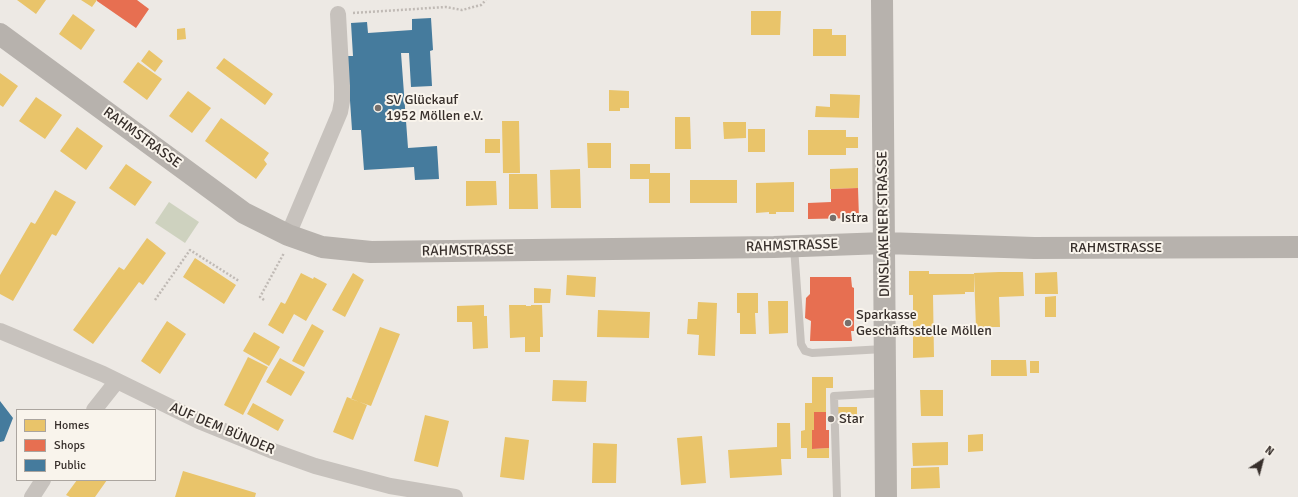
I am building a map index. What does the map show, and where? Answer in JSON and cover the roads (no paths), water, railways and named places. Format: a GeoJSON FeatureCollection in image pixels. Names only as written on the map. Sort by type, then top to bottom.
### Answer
{"type":"FeatureCollection","features":[{"type":"Feature","properties":{"kind":"main road","name":"DINSLAKENER STRASSE"},"geometry":{"type":"LineString","coordinates":[[882,0],[886,392],[882,497]]}},
{"type":"Feature","properties":{"kind":"main road","name":"RAHMSTRASSE"},"geometry":{"type":"LineString","coordinates":[[0,34],[244,213],[288,235],[322,247],[371,252],[794,247],[885,243],[1034,248],[1298,247]]}},
{"type":"Feature","properties":{"kind":"street"},"geometry":{"type":"LineString","coordinates":[[288,235],[340,112],[342,86],[338,14]]}},
{"type":"Feature","properties":{"kind":"street","name":"AUF DEM BÜNDER"},"geometry":{"type":"LineString","coordinates":[[0,331],[85,366],[199,422],[315,466],[390,486],[455,497]]}},
{"type":"Feature","properties":{"kind":"street"},"geometry":{"type":"LineString","coordinates":[[95,409],[117,381]]}},
{"type":"Feature","properties":{"kind":"street"},"geometry":{"type":"LineString","coordinates":[[32,497],[42,481]]}},
{"type":"Feature","properties":{"kind":"lane"},"geometry":{"type":"LineString","coordinates":[[794,247],[801,344],[805,351],[812,353],[885,349]]}},
{"type":"Feature","properties":{"kind":"lane"},"geometry":{"type":"LineString","coordinates":[[836,497],[834,396],[886,392]]}},
{"type":"Feature","properties":{"kind":"place","name":"SV Glückauf 1952 Möllen e.V."},"geometry":{"type":"Point","coordinates":[378,108]}},
{"type":"Feature","properties":{"kind":"place","name":"Istra"},"geometry":{"type":"Point","coordinates":[833,218]}},
{"type":"Feature","properties":{"kind":"place","name":"Sparkasse Geschäftsstelle Möllen"},"geometry":{"type":"Point","coordinates":[848,323]}},
{"type":"Feature","properties":{"kind":"place","name":"Star"},"geometry":{"type":"Point","coordinates":[831,419]}}]}
